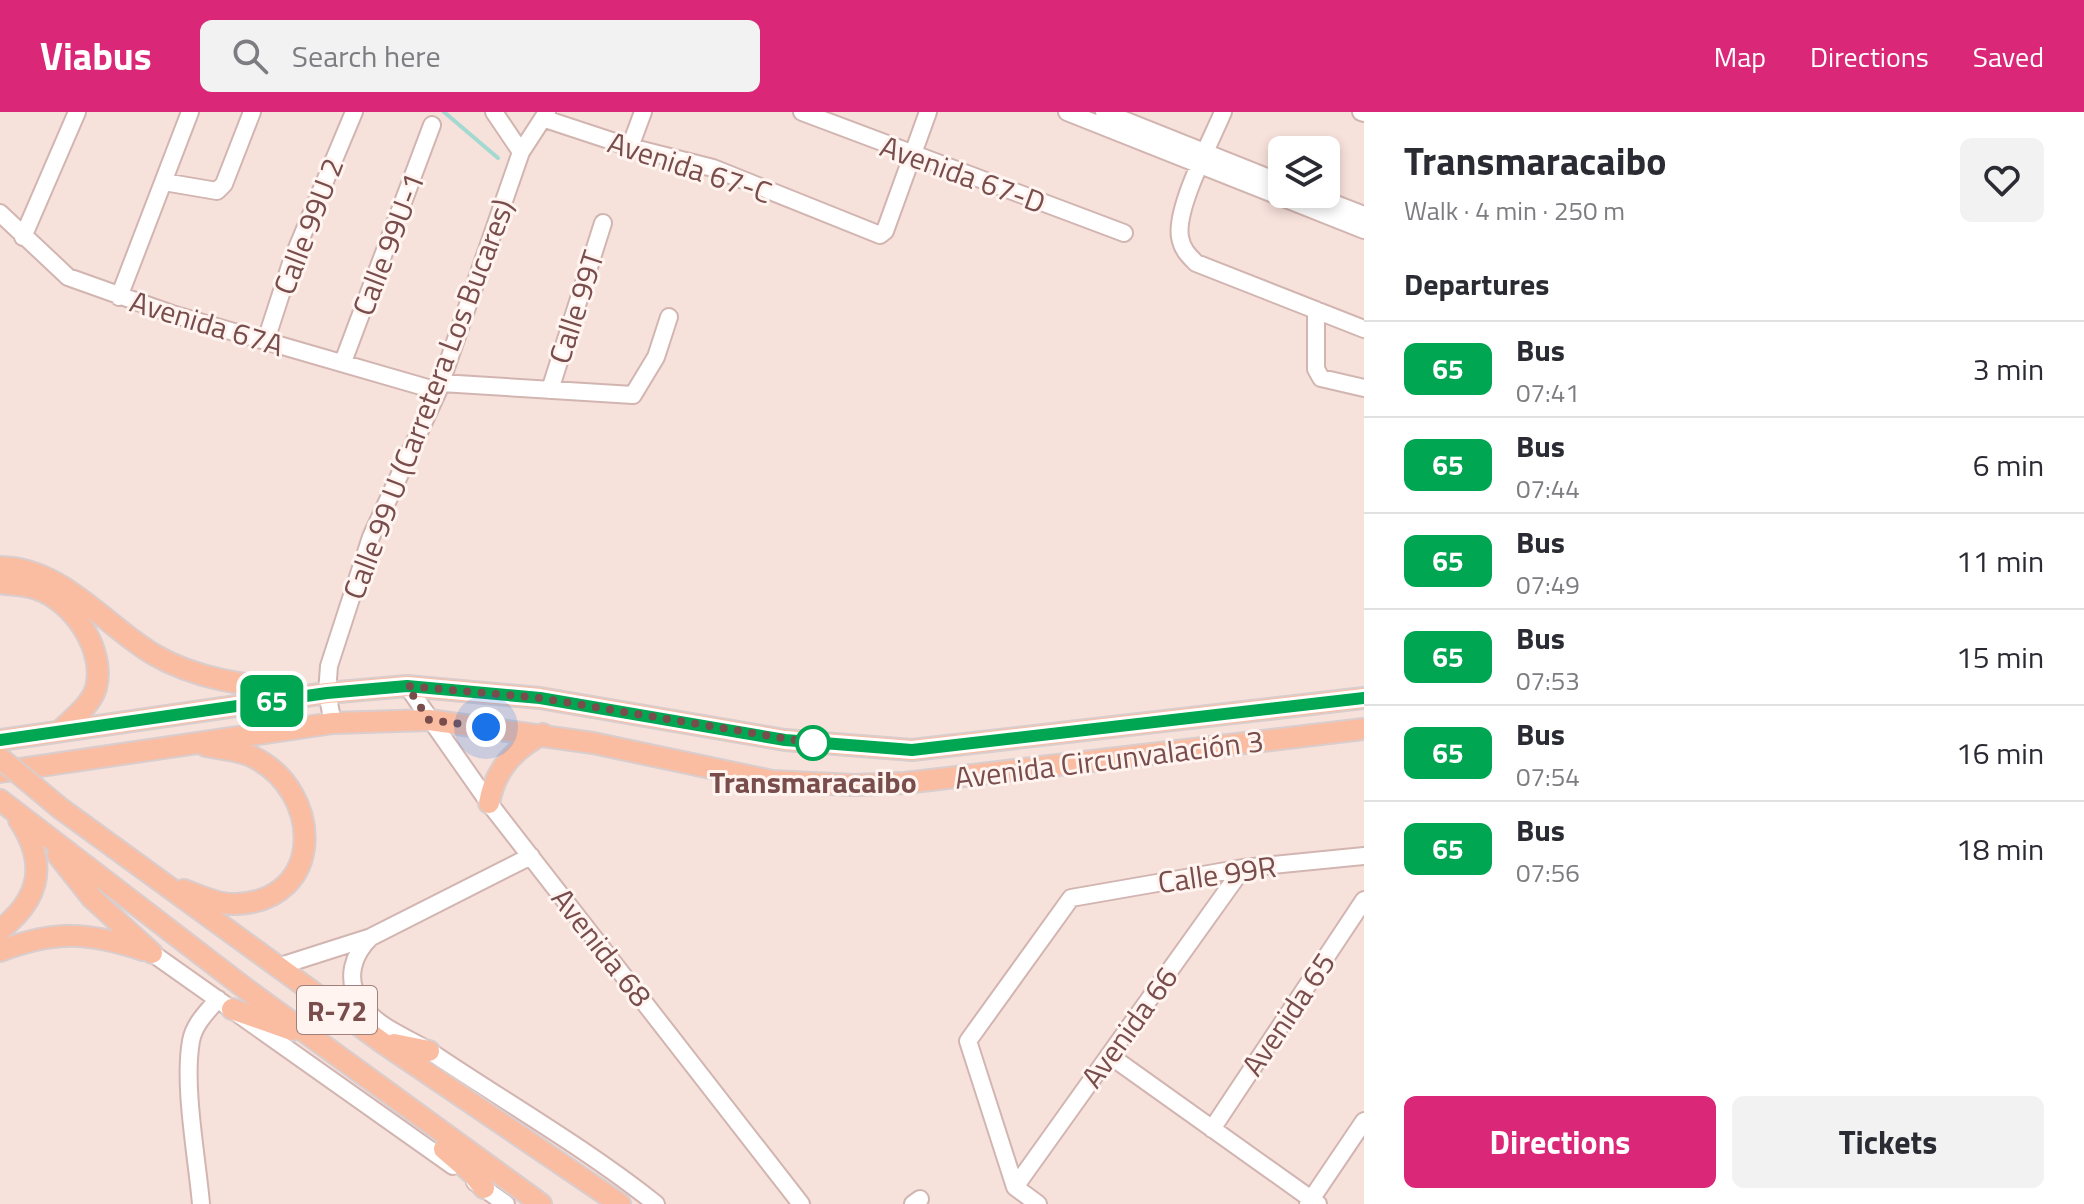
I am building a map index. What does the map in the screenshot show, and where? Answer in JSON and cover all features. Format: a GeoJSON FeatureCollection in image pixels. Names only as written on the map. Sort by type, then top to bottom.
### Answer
{"type":"FeatureCollection","features":[{"type":"Feature","properties":{"kind":"main road"},"geometry":{"type":"LineString","coordinates":[[0,567],[11,567],[60,583],[154,655],[224,683],[327,693]]}},
{"type":"Feature","properties":{"kind":"main road"},"geometry":{"type":"LineString","coordinates":[[0,583],[39,590],[49,597],[78,619],[97,655],[96,690],[83,709],[60,731]]}},
{"type":"Feature","properties":{"kind":"main road","name":"Avenida Circunvalación 3"},"geometry":{"type":"LineString","coordinates":[[0,740],[327,693],[407,686],[540,698],[785,740],[912,750],[1364,698]]}},
{"type":"Feature","properties":{"kind":"main road","name":"Avenida Circunvalación 3"},"geometry":{"type":"LineString","coordinates":[[0,772],[333,723],[429,720],[543,734],[772,781],[854,785],[905,783],[1364,729]]}},
{"type":"Feature","properties":{"kind":"main road"},"geometry":{"type":"LineString","coordinates":[[489,803],[493,780],[509,758],[543,734]]}},
{"type":"Feature","properties":{"kind":"main road"},"geometry":{"type":"LineString","coordinates":[[162,882],[218,902],[236,904],[263,899],[282,887],[297,870],[306,849],[307,826],[297,798],[279,775],[252,756],[194,743]]}},
{"type":"Feature","properties":{"kind":"main road","name":"R-72"},"geometry":{"type":"LineString","coordinates":[[0,758],[60,808],[277,967],[395,1044],[620,1204]]}},
{"type":"Feature","properties":{"kind":"main road"},"geometry":{"type":"LineString","coordinates":[[0,930],[24,912],[37,877],[32,840],[6,805]]}},
{"type":"Feature","properties":{"kind":"main road","name":"R-72"},"geometry":{"type":"LineString","coordinates":[[6,805],[427,1123],[541,1204]]}},
{"type":"Feature","properties":{"kind":"main road","name":"R-72"},"geometry":{"type":"LineString","coordinates":[[38,830],[92,898],[152,953]]}},
{"type":"Feature","properties":{"kind":"main road"},"geometry":{"type":"LineString","coordinates":[[0,951],[28,940],[97,935],[152,953]]}},
{"type":"Feature","properties":{"kind":"main road","name":"R-72"},"geometry":{"type":"LineString","coordinates":[[225,1004],[312,1037]]}},
{"type":"Feature","properties":{"kind":"main road"},"geometry":{"type":"LineString","coordinates":[[395,1044],[429,1051]]}},
{"type":"Feature","properties":{"kind":"main road"},"geometry":{"type":"LineString","coordinates":[[427,1123],[437,1143],[473,1174],[484,1188]]}},
{"type":"Feature","properties":{"kind":"street"},"geometry":{"type":"LineString","coordinates":[[23,237],[77,112]]}},
{"type":"Feature","properties":{"kind":"street"},"geometry":{"type":"LineString","coordinates":[[119,297],[190,112]]}},
{"type":"Feature","properties":{"kind":"street"},"geometry":{"type":"LineString","coordinates":[[164,182],[217,191],[224,184],[252,112]]}},
{"type":"Feature","properties":{"kind":"street","name":"Calle 99U 2"},"geometry":{"type":"LineString","coordinates":[[266,340],[292,260],[354,112]]}},
{"type":"Feature","properties":{"kind":"street"},"geometry":{"type":"LineString","coordinates":[[494,112],[521,152]]}},
{"type":"Feature","properties":{"kind":"street"},"geometry":{"type":"LineString","coordinates":[[508,112],[514,120],[521,152]]}},
{"type":"Feature","properties":{"kind":"street"},"geometry":{"type":"LineString","coordinates":[[630,147],[643,112]]}},
{"type":"Feature","properties":{"kind":"street","name":"Avenida 67-D"},"geometry":{"type":"LineString","coordinates":[[802,112],[1124,233]]}},
{"type":"Feature","properties":{"kind":"street"},"geometry":{"type":"LineString","coordinates":[[911,155],[928,112]]}},
{"type":"Feature","properties":{"kind":"street"},"geometry":{"type":"LineString","coordinates":[[1067,112],[1268,179]]}},
{"type":"Feature","properties":{"kind":"street"},"geometry":{"type":"LineString","coordinates":[[1104,112],[1364,230]]}},
{"type":"Feature","properties":{"kind":"street"},"geometry":{"type":"LineString","coordinates":[[1223,112],[1184,207],[1179,234],[1184,250],[1196,263],[1364,329]]}},
{"type":"Feature","properties":{"kind":"street","name":"Calle 99 U (Carretera Los Bucares)"},"geometry":{"type":"LineString","coordinates":[[333,723],[327,693],[329,666],[371,537],[439,387],[521,152],[546,115]]}},
{"type":"Feature","properties":{"kind":"street","name":"Avenida 67-C"},"geometry":{"type":"LineString","coordinates":[[546,115],[630,147],[713,168],[880,235],[885,231],[911,155]]}},
{"type":"Feature","properties":{"kind":"street","name":"Calle 99U-1"},"geometry":{"type":"LineString","coordinates":[[343,362],[432,125]]}},
{"type":"Feature","properties":{"kind":"street"},"geometry":{"type":"LineString","coordinates":[[1340,206],[1364,215]]}},
{"type":"Feature","properties":{"kind":"street","name":"Avenida 67A"},"geometry":{"type":"LineString","coordinates":[[0,213],[68,277],[119,297],[439,387],[633,395],[656,357],[669,317]]}},
{"type":"Feature","properties":{"kind":"street","name":"Calle 99T"},"geometry":{"type":"LineString","coordinates":[[550,390],[603,223]]}},
{"type":"Feature","properties":{"kind":"street"},"geometry":{"type":"LineString","coordinates":[[1316,310],[1316,369],[1321,378],[1364,388]]}},
{"type":"Feature","properties":{"kind":"street","name":"Avenida 68"},"geometry":{"type":"LineString","coordinates":[[407,686],[489,803],[801,1204]]}},
{"type":"Feature","properties":{"kind":"street"},"geometry":{"type":"LineString","coordinates":[[277,967],[371,937],[531,856]]}},
{"type":"Feature","properties":{"kind":"street","name":"Calle 99R"},"geometry":{"type":"LineString","coordinates":[[1015,1187],[968,1041],[1071,898],[1243,868],[1364,856]]}},
{"type":"Feature","properties":{"kind":"street","name":"Avenida 66"},"geometry":{"type":"LineString","coordinates":[[1015,1187],[1243,868]]}},
{"type":"Feature","properties":{"kind":"street","name":"Avenida 65"},"geometry":{"type":"LineString","coordinates":[[1212,1129],[1364,900]]}},
{"type":"Feature","properties":{"kind":"street"},"geometry":{"type":"LineString","coordinates":[[371,937],[358,949],[352,967],[354,985],[360,1001],[395,1044]]}},
{"type":"Feature","properties":{"kind":"street","name":"R-72"},"geometry":{"type":"LineString","coordinates":[[152,953],[506,1204]]}},
{"type":"Feature","properties":{"kind":"street"},"geometry":{"type":"LineString","coordinates":[[201,1204],[190,1070],[192,1039],[199,1021],[225,1004]]}},
{"type":"Feature","properties":{"kind":"street"},"geometry":{"type":"LineString","coordinates":[[429,1051],[656,1204]]}},
{"type":"Feature","properties":{"kind":"street"},"geometry":{"type":"LineString","coordinates":[[1109,1055],[1312,1202],[1364,1121]]}},
{"type":"Feature","properties":{"kind":"street"},"geometry":{"type":"LineString","coordinates":[[1015,1187],[1038,1204]]}},
{"type":"Feature","properties":{"kind":"shaded area"},"geometry":{"type":"Polygon","coordinates":[[[0,112],[1364,112],[1364,1204],[0,1204],[0,112]]]}},
{"type":"Feature","properties":{"kind":"waterway"},"geometry":{"type":"LineString","coordinates":[[444,112],[498,158]]}},
{"type":"Feature","properties":{"kind":"bus line","name":"65"},"geometry":{"type":"LineString","coordinates":[[0,740],[327,693],[407,686],[540,698],[785,740],[912,750],[1364,698]]}},
{"type":"Feature","properties":{"kind":"place","name":"Transmaracaibo"},"geometry":{"type":"Point","coordinates":[813,743]}},
{"type":"Feature","properties":{"kind":"route"},"geometry":{"type":"LineString","coordinates":[[486,727],[429,720],[407,686],[540,698],[813,743]]}}]}
